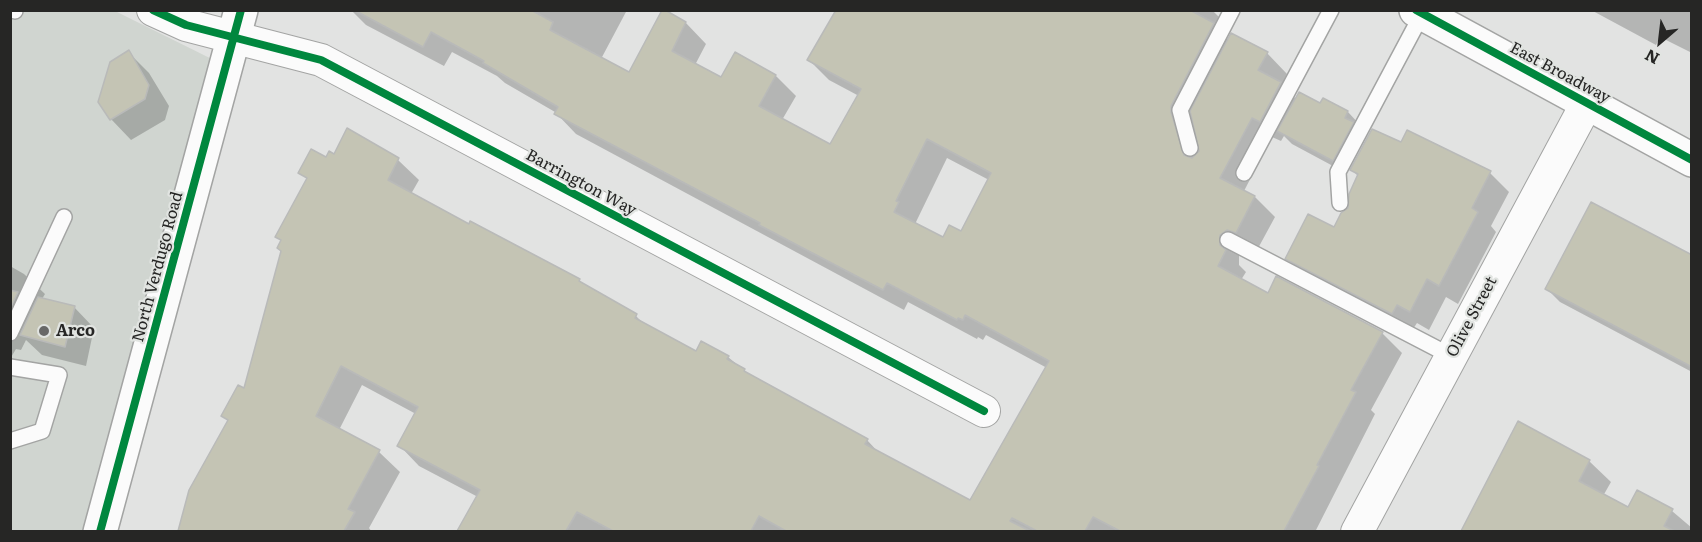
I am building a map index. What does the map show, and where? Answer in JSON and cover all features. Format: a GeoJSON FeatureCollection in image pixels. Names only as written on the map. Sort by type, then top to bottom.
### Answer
{"type":"FeatureCollection","features":[{"type":"Feature","properties":{"kind":"main road","name":"East Broadway"},"geometry":{"type":"LineString","coordinates":[[1419,12],[1692,160]]}},
{"type":"Feature","properties":{"kind":"main road","name":"North Verdugo Road"},"geometry":{"type":"LineString","coordinates":[[100,531],[238,24]]}},
{"type":"Feature","properties":{"kind":"street","name":"Barrington Way"},"geometry":{"type":"LineString","coordinates":[[153,10],[173,21],[238,24],[321,60],[984,411]]}},
{"type":"Feature","properties":{"kind":"street","name":"Olive Street"},"geometry":{"type":"LineString","coordinates":[[1357,531],[1587,103]]}},
{"type":"Feature","properties":{"kind":"lane"},"geometry":{"type":"LineString","coordinates":[[1190,148],[1180,110],[1232,10]]}},
{"type":"Feature","properties":{"kind":"lane"},"geometry":{"type":"LineString","coordinates":[[1244,173],[1331,10]]}},
{"type":"Feature","properties":{"kind":"lane"},"geometry":{"type":"LineString","coordinates":[[1340,203],[1338,172],[1419,12]]}},
{"type":"Feature","properties":{"kind":"lane"},"geometry":{"type":"LineString","coordinates":[[10,333],[64,217]]}},
{"type":"Feature","properties":{"kind":"lane"},"geometry":{"type":"LineString","coordinates":[[1228,240],[1451,356]]}},
{"type":"Feature","properties":{"kind":"lane"},"geometry":{"type":"LineString","coordinates":[[10,368],[59,375],[42,430],[10,441]]}},
{"type":"Feature","properties":{"kind":"shaded area"},"geometry":{"type":"Polygon","coordinates":[[[10,11],[115,11],[242,74],[113,531],[11,531],[10,11]]]}},
{"type":"Feature","properties":{"kind":"building"},"geometry":{"type":"Polygon","coordinates":[[[354,10],[531,10],[553,22],[550,30],[629,72],[662,10],[665,10],[686,22],[672,51],[721,77],[735,52],[776,75],[759,106],[830,144],[861,89],[807,60],[836,10],[1190,10],[1214,23],[1171,106],[1184,155],[1192,158],[1199,151],[1190,111],[1231,33],[1268,52],[1258,70],[1281,82],[1260,122],[1252,118],[1220,178],[1255,196],[1236,233],[1227,230],[1220,235],[1220,245],[1226,250],[1218,266],[1268,293],[1276,276],[1383,332],[1351,390],[1356,392],[1284,531],[1120,531],[1093,517],[1085,531],[1037,531],[1012,518],[1010,521],[1030,531],[786,531],[759,516],[751,531],[613,531],[577,512],[566,531],[457,531],[480,490],[397,446],[418,407],[341,366],[316,416],[380,450],[348,509],[355,512],[344,531],[178,531],[189,490],[228,420],[221,416],[238,385],[244,388],[281,251],[277,248],[281,240],[275,237],[307,178],[298,173],[311,149],[326,157],[329,151],[334,154],[347,128],[399,158],[388,180],[469,224],[470,221],[580,279],[579,281],[637,314],[635,318],[696,351],[701,341],[729,356],[727,359],[745,369],[744,371],[868,439],[865,444],[970,500],[1049,361],[965,315],[963,320],[958,318],[957,320],[887,283],[883,290],[759,225],[760,223],[554,114],[558,107],[483,63],[484,61],[431,32],[423,47],[354,10]],[[927,139],[896,201],[899,202],[894,212],[943,237],[949,225],[961,231],[991,173],[927,139]]]}},
{"type":"Feature","properties":{"kind":"building"},"geometry":{"type":"Polygon","coordinates":[[[129,50],[149,85],[145,99],[110,120],[98,102],[110,62],[129,50]]]}},
{"type":"Feature","properties":{"kind":"building"},"geometry":{"type":"Polygon","coordinates":[[[1299,92],[1320,103],[1323,98],[1348,111],[1345,118],[1354,122],[1333,161],[1277,131],[1299,92]]]}},
{"type":"Feature","properties":{"kind":"building"},"geometry":{"type":"Polygon","coordinates":[[[1372,129],[1401,142],[1407,130],[1491,171],[1472,208],[1478,212],[1439,286],[1427,279],[1410,312],[1397,305],[1392,314],[1285,259],[1308,214],[1334,227],[1341,213],[1348,208],[1349,194],[1358,174],[1350,170],[1372,129]]]}},
{"type":"Feature","properties":{"kind":"building"},"geometry":{"type":"Polygon","coordinates":[[[1591,202],[1692,255],[1692,367],[1545,289],[1591,202]]]}},
{"type":"Feature","properties":{"kind":"building"},"geometry":{"type":"Polygon","coordinates":[[[10,290],[18,292],[10,309],[10,290]]]}},
{"type":"Feature","properties":{"kind":"building"},"geometry":{"type":"Polygon","coordinates":[[[38,297],[75,306],[65,347],[20,335],[38,297]]]}},
{"type":"Feature","properties":{"kind":"building"},"geometry":{"type":"Polygon","coordinates":[[[1518,421],[1590,460],[1579,481],[1628,507],[1637,490],[1673,509],[1664,526],[1674,531],[1461,531],[1518,421]]]}},
{"type":"Feature","properties":{"kind":"cycle path"},"geometry":{"type":"LineString","coordinates":[[153,10],[186,25],[321,60],[984,411]]}},
{"type":"Feature","properties":{"kind":"cycle path"},"geometry":{"type":"LineString","coordinates":[[100,532],[241,10]]}},
{"type":"Feature","properties":{"kind":"cycle path"},"geometry":{"type":"LineString","coordinates":[[1416,10],[1692,160]]}},
{"type":"Feature","properties":{"kind":"place","name":"Arco"},"geometry":{"type":"Point","coordinates":[44,331]}}]}
